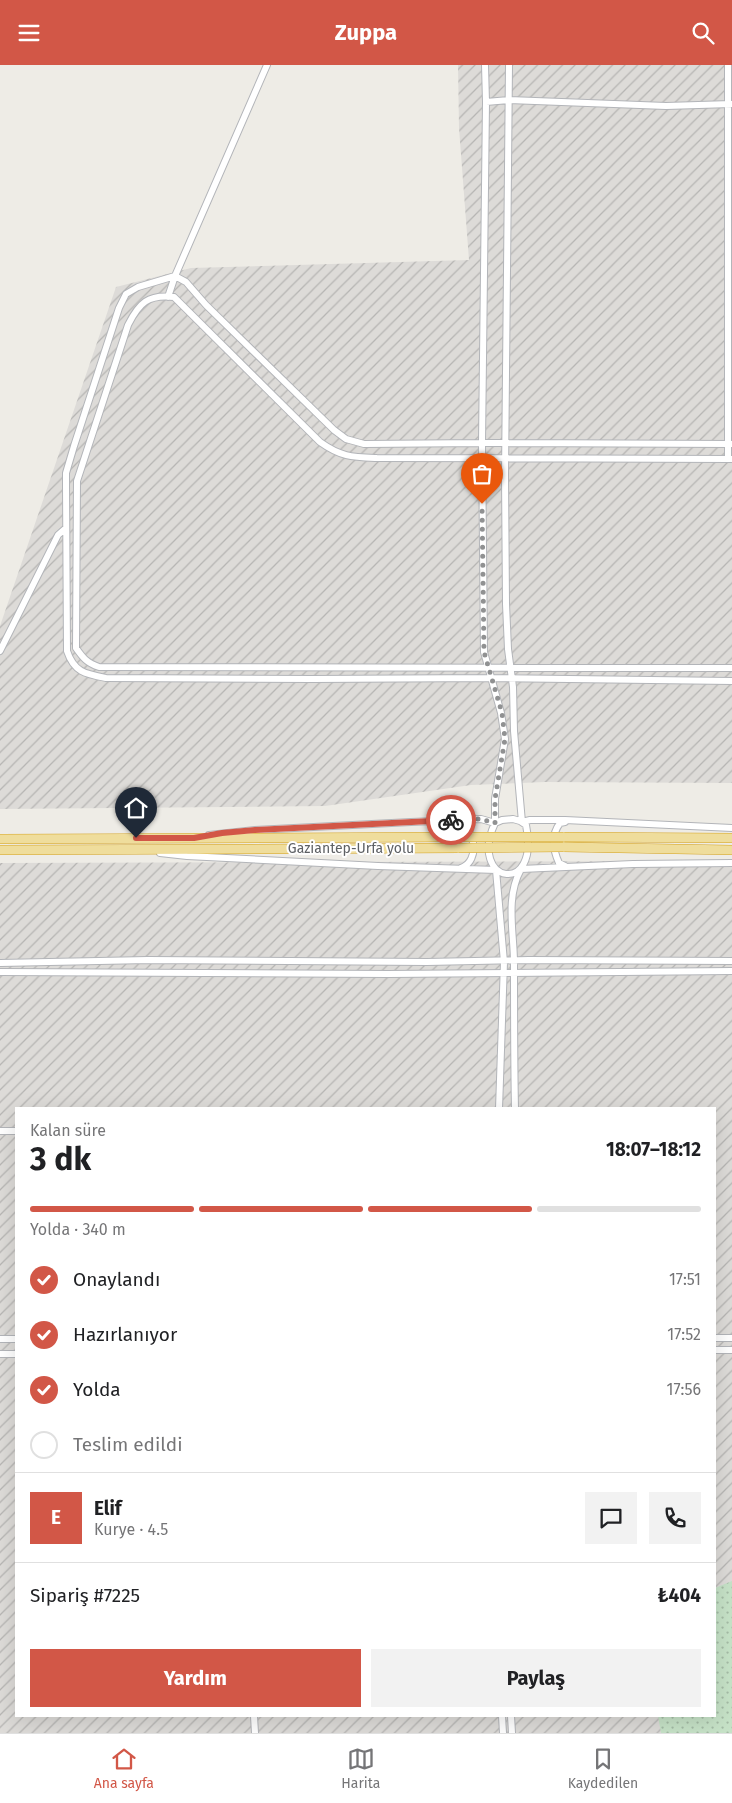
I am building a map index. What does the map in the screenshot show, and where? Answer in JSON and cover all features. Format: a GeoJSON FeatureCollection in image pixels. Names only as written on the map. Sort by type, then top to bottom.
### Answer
{"type":"FeatureCollection","features":[{"type":"Feature","properties":{"kind":"highway","name":"Gaziantep-Urfa yolu"},"geometry":{"type":"LineString","coordinates":[[0,839],[563,837],[732,839]]}},
{"type":"Feature","properties":{"kind":"highway","name":"Gaziantep-Urfa yolu"},"geometry":{"type":"LineString","coordinates":[[0,849],[563,847],[732,850]]}},
{"type":"Feature","properties":{"kind":"street"},"geometry":{"type":"LineString","coordinates":[[168,297],[175,276],[267,65]]}},
{"type":"Feature","properties":{"kind":"street"},"geometry":{"type":"LineString","coordinates":[[485,65],[482,443],[484,652],[502,713],[505,739],[495,799],[495,823],[489,842],[490,857],[496,870],[504,962],[500,1107]]}},
{"type":"Feature","properties":{"kind":"street"},"geometry":{"type":"LineString","coordinates":[[509,65],[506,604],[522,822]]}},
{"type":"Feature","properties":{"kind":"street"},"geometry":{"type":"LineString","coordinates":[[728,65],[730,104],[730,459],[350,457],[333,452],[320,442],[174,297],[154,297],[142,303],[135,310],[128,325],[77,481],[76,648],[84,660],[99,667],[732,668]]}},
{"type":"Feature","properties":{"kind":"street"},"geometry":{"type":"LineString","coordinates":[[486,102],[510,100],[666,106],[730,104]]}},
{"type":"Feature","properties":{"kind":"street"},"geometry":{"type":"LineString","coordinates":[[730,444],[364,444],[346,439],[334,430],[186,282],[175,276],[138,287],[126,295],[119,307],[66,473],[67,651],[70,660],[76,667],[91,675],[106,678],[491,677],[512,679],[732,681]]}},
{"type":"Feature","properties":{"kind":"street"},"geometry":{"type":"LineString","coordinates":[[0,651],[58,535],[66,528]]}},
{"type":"Feature","properties":{"kind":"street"},"geometry":{"type":"LineString","coordinates":[[194,838],[247,831],[454,820],[481,819],[495,823],[513,819],[526,825],[528,845],[526,859],[514,881],[511,907],[514,961],[515,1107]]}},
{"type":"Feature","properties":{"kind":"street"},"geometry":{"type":"LineString","coordinates":[[454,820],[463,823],[468,828],[474,845],[471,860],[466,866],[458,869]]}},
{"type":"Feature","properties":{"kind":"street"},"geometry":{"type":"LineString","coordinates":[[522,822],[530,820],[574,820],[732,829]]}},
{"type":"Feature","properties":{"kind":"street"},"geometry":{"type":"LineString","coordinates":[[566,867],[558,863],[553,840],[560,823],[574,820]]}},
{"type":"Feature","properties":{"kind":"street"},"geometry":{"type":"LineString","coordinates":[[132,849],[187,856],[496,870],[503,874],[510,874],[521,869],[732,863]]}},
{"type":"Feature","properties":{"kind":"street"},"geometry":{"type":"LineString","coordinates":[[0,963],[148,960],[732,961]]}},
{"type":"Feature","properties":{"kind":"street"},"geometry":{"type":"LineString","coordinates":[[0,972],[504,973],[732,971]]}},
{"type":"Feature","properties":{"kind":"street"},"geometry":{"type":"LineString","coordinates":[[0,1131],[15,1131]]}},
{"type":"Feature","properties":{"kind":"street"},"geometry":{"type":"LineString","coordinates":[[716,1338],[732,1338]]}},
{"type":"Feature","properties":{"kind":"street"},"geometry":{"type":"LineString","coordinates":[[0,1339],[15,1339]]}},
{"type":"Feature","properties":{"kind":"street"},"geometry":{"type":"LineString","coordinates":[[716,1350],[732,1350]]}},
{"type":"Feature","properties":{"kind":"street"},"geometry":{"type":"LineString","coordinates":[[0,1354],[15,1354]]}},
{"type":"Feature","properties":{"kind":"street"},"geometry":{"type":"LineString","coordinates":[[254,1717],[255,1733]]}},
{"type":"Feature","properties":{"kind":"street"},"geometry":{"type":"LineString","coordinates":[[502,1717],[502,1733]]}},
{"type":"Feature","properties":{"kind":"street"},"geometry":{"type":"LineString","coordinates":[[511,1717],[512,1733]]}},
{"type":"Feature","properties":{"kind":"shaded area"},"geometry":{"type":"Polygon","coordinates":[[[458,65],[732,65],[732,783],[545,782],[471,785],[325,806],[0,809],[0,626],[116,287],[191,268],[469,260],[459,128],[458,65]]]}},
{"type":"Feature","properties":{"kind":"shaded area"},"geometry":{"type":"Polygon","coordinates":[[[732,861],[732,1733],[0,1733],[0,863],[732,861]]]}},
{"type":"Feature","properties":{"kind":"green space"},"geometry":{"type":"Polygon","coordinates":[[[732,1581],[732,1733],[661,1733],[658,1717],[716,1717],[716,1588],[732,1581]]]}},
{"type":"Feature","properties":{"kind":"way so far"},"geometry":{"type":"LineString","coordinates":[[451,820],[481,819],[495,823],[495,799],[505,739],[502,713],[484,652],[482,504]]}},
{"type":"Feature","properties":{"kind":"route"},"geometry":{"type":"LineString","coordinates":[[136,838],[194,838],[255,830],[451,820]]}}]}
